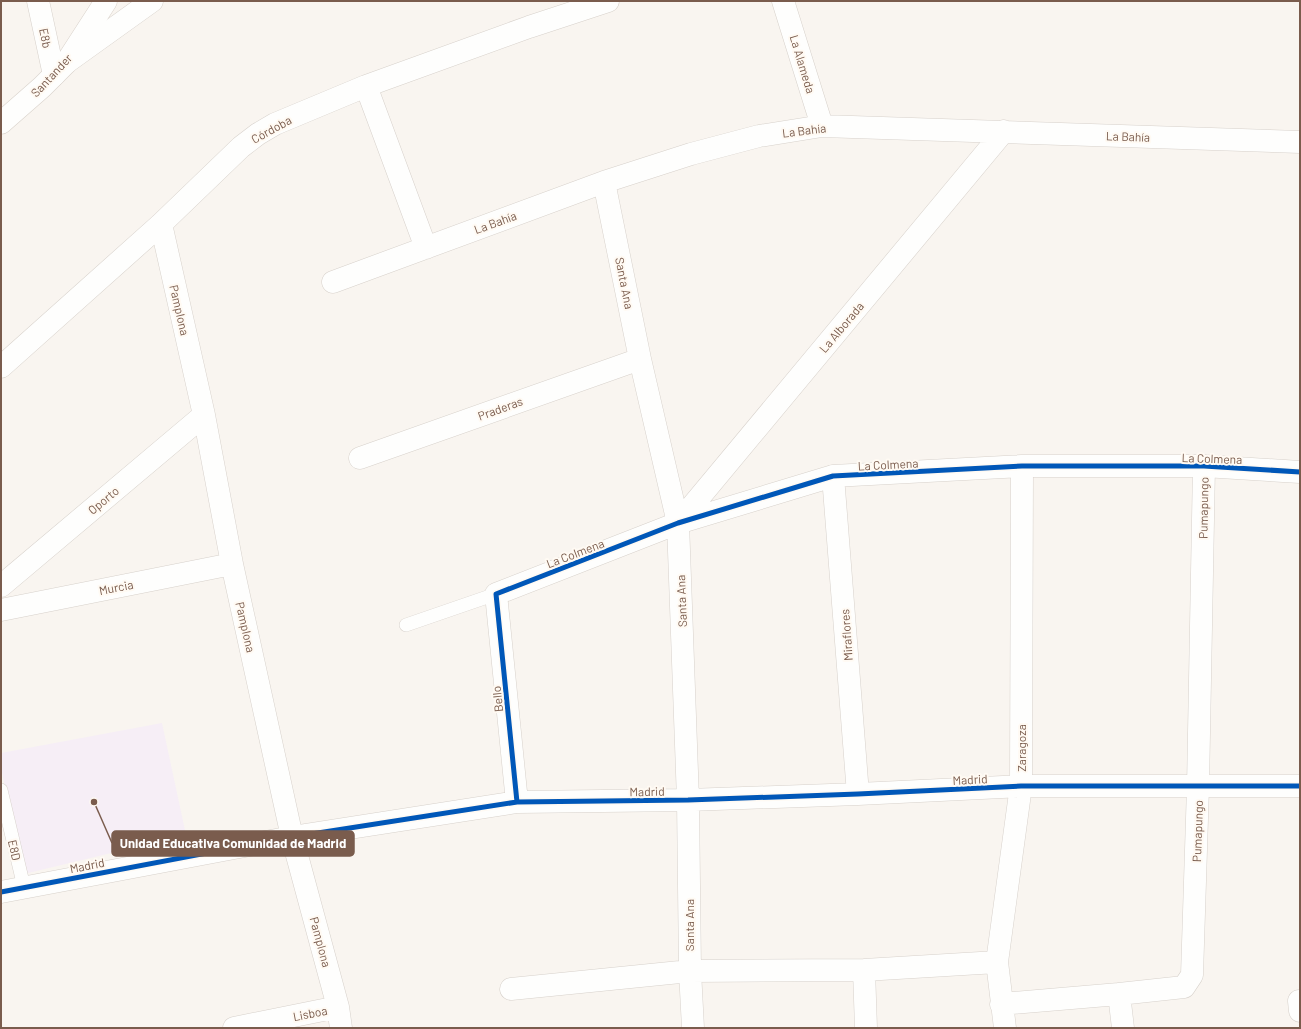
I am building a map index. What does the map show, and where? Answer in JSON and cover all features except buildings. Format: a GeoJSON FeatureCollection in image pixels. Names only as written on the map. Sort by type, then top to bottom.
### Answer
{"type":"FeatureCollection","features":[{"type":"Feature","properties":{"kind":"street","name":"E8b"},"geometry":{"type":"LineString","coordinates":[[38,1],[60,69]]}},
{"type":"Feature","properties":{"kind":"street","name":"Santander"},"geometry":{"type":"LineString","coordinates":[[1,123],[60,69],[106,1]]}},
{"type":"Feature","properties":{"kind":"street"},"geometry":{"type":"LineString","coordinates":[[60,69],[152,1]]}},
{"type":"Feature","properties":{"kind":"street","name":"Córdoba"},"geometry":{"type":"LineString","coordinates":[[1,367],[161,224],[241,147],[258,134],[275,124],[366,86],[529,27],[608,1]]}},
{"type":"Feature","properties":{"kind":"street","name":"La Alameda"},"geometry":{"type":"LineString","coordinates":[[783,1],[822,126]]}},
{"type":"Feature","properties":{"kind":"street"},"geometry":{"type":"LineString","coordinates":[[366,86],[426,248]]}},
{"type":"Feature","properties":{"kind":"street","name":"La Bahía"},"geometry":{"type":"LineString","coordinates":[[333,282],[604,182],[691,154],[760,136],[822,126],[1300,142]]}},
{"type":"Feature","properties":{"kind":"street","name":"La Alborada"},"geometry":{"type":"LineString","coordinates":[[678,523],[1004,132]]}},
{"type":"Feature","properties":{"kind":"street","name":"Santa Ana"},"geometry":{"type":"LineString","coordinates":[[604,182],[640,359],[678,523],[688,800],[690,971],[693,1028]]}},
{"type":"Feature","properties":{"kind":"street","name":"Pamplona"},"geometry":{"type":"LineString","coordinates":[[161,224],[204,415],[232,564],[292,837],[340,1018]]}},
{"type":"Feature","properties":{"kind":"street","name":"Praderas"},"geometry":{"type":"LineString","coordinates":[[360,458],[640,359]]}},
{"type":"Feature","properties":{"kind":"street","name":"Oporto"},"geometry":{"type":"LineString","coordinates":[[1,586],[204,415]]}},
{"type":"Feature","properties":{"kind":"street","name":"La Colmena"},"geometry":{"type":"LineString","coordinates":[[496,594],[678,523],[834,476],[1022,466],[1204,466],[1300,472]]}},
{"type":"Feature","properties":{"kind":"street","name":"Zaragoza"},"geometry":{"type":"LineString","coordinates":[[1005,1028],[997,962],[1021,786],[1022,466]]}},
{"type":"Feature","properties":{"kind":"street","name":"Pumapungo"},"geometry":{"type":"LineString","coordinates":[[1001,1004],[1184,987],[1192,975],[1198,787],[1204,466]]}},
{"type":"Feature","properties":{"kind":"street","name":"Miraflores"},"geometry":{"type":"LineString","coordinates":[[834,476],[858,794]]}},
{"type":"Feature","properties":{"kind":"street","name":"Murcia"},"geometry":{"type":"LineString","coordinates":[[1,610],[232,564]]}},
{"type":"Feature","properties":{"kind":"street","name":"Bello"},"geometry":{"type":"LineString","coordinates":[[496,594],[517,802]]}},
{"type":"Feature","properties":{"kind":"street","name":"Madrid"},"geometry":{"type":"LineString","coordinates":[[1,892],[292,837],[517,802],[688,800],[1021,786],[1300,786]]}},
{"type":"Feature","properties":{"kind":"street"},"geometry":{"type":"LineString","coordinates":[[511,989],[690,971],[864,970],[997,962]]}},
{"type":"Feature","properties":{"kind":"street"},"geometry":{"type":"LineString","coordinates":[[864,970],[866,1028]]}},
{"type":"Feature","properties":{"kind":"street"},"geometry":{"type":"LineString","coordinates":[[1119,994],[1123,1028]]}},
{"type":"Feature","properties":{"kind":"street","name":"Lisboa"},"geometry":{"type":"LineString","coordinates":[[234,1028],[340,1018]]}},
{"type":"Feature","properties":{"kind":"lane"},"geometry":{"type":"LineString","coordinates":[[406,625],[496,594]]}},
{"type":"Feature","properties":{"kind":"lane","name":"E8D"},"geometry":{"type":"LineString","coordinates":[[1,790],[24,887]]}},
{"type":"Feature","properties":{"kind":"shaded area"},"geometry":{"type":"Polygon","coordinates":[[[162,723],[186,835],[24,874],[1,768],[1,753],[162,723]]]}},
{"type":"Feature","properties":{"kind":"cycle path"},"geometry":{"type":"LineString","coordinates":[[517,802],[496,594],[678,523],[833,476],[1022,466],[1204,466],[1300,472]]}},
{"type":"Feature","properties":{"kind":"cycle path"},"geometry":{"type":"LineString","coordinates":[[1,892],[292,837],[517,802],[688,800],[1021,786],[1300,786]]}},
{"type":"Feature","properties":{"kind":"place","name":"Unidad Educativa Comunidad de Madrid"},"geometry":{"type":"Point","coordinates":[94,802]}}]}
